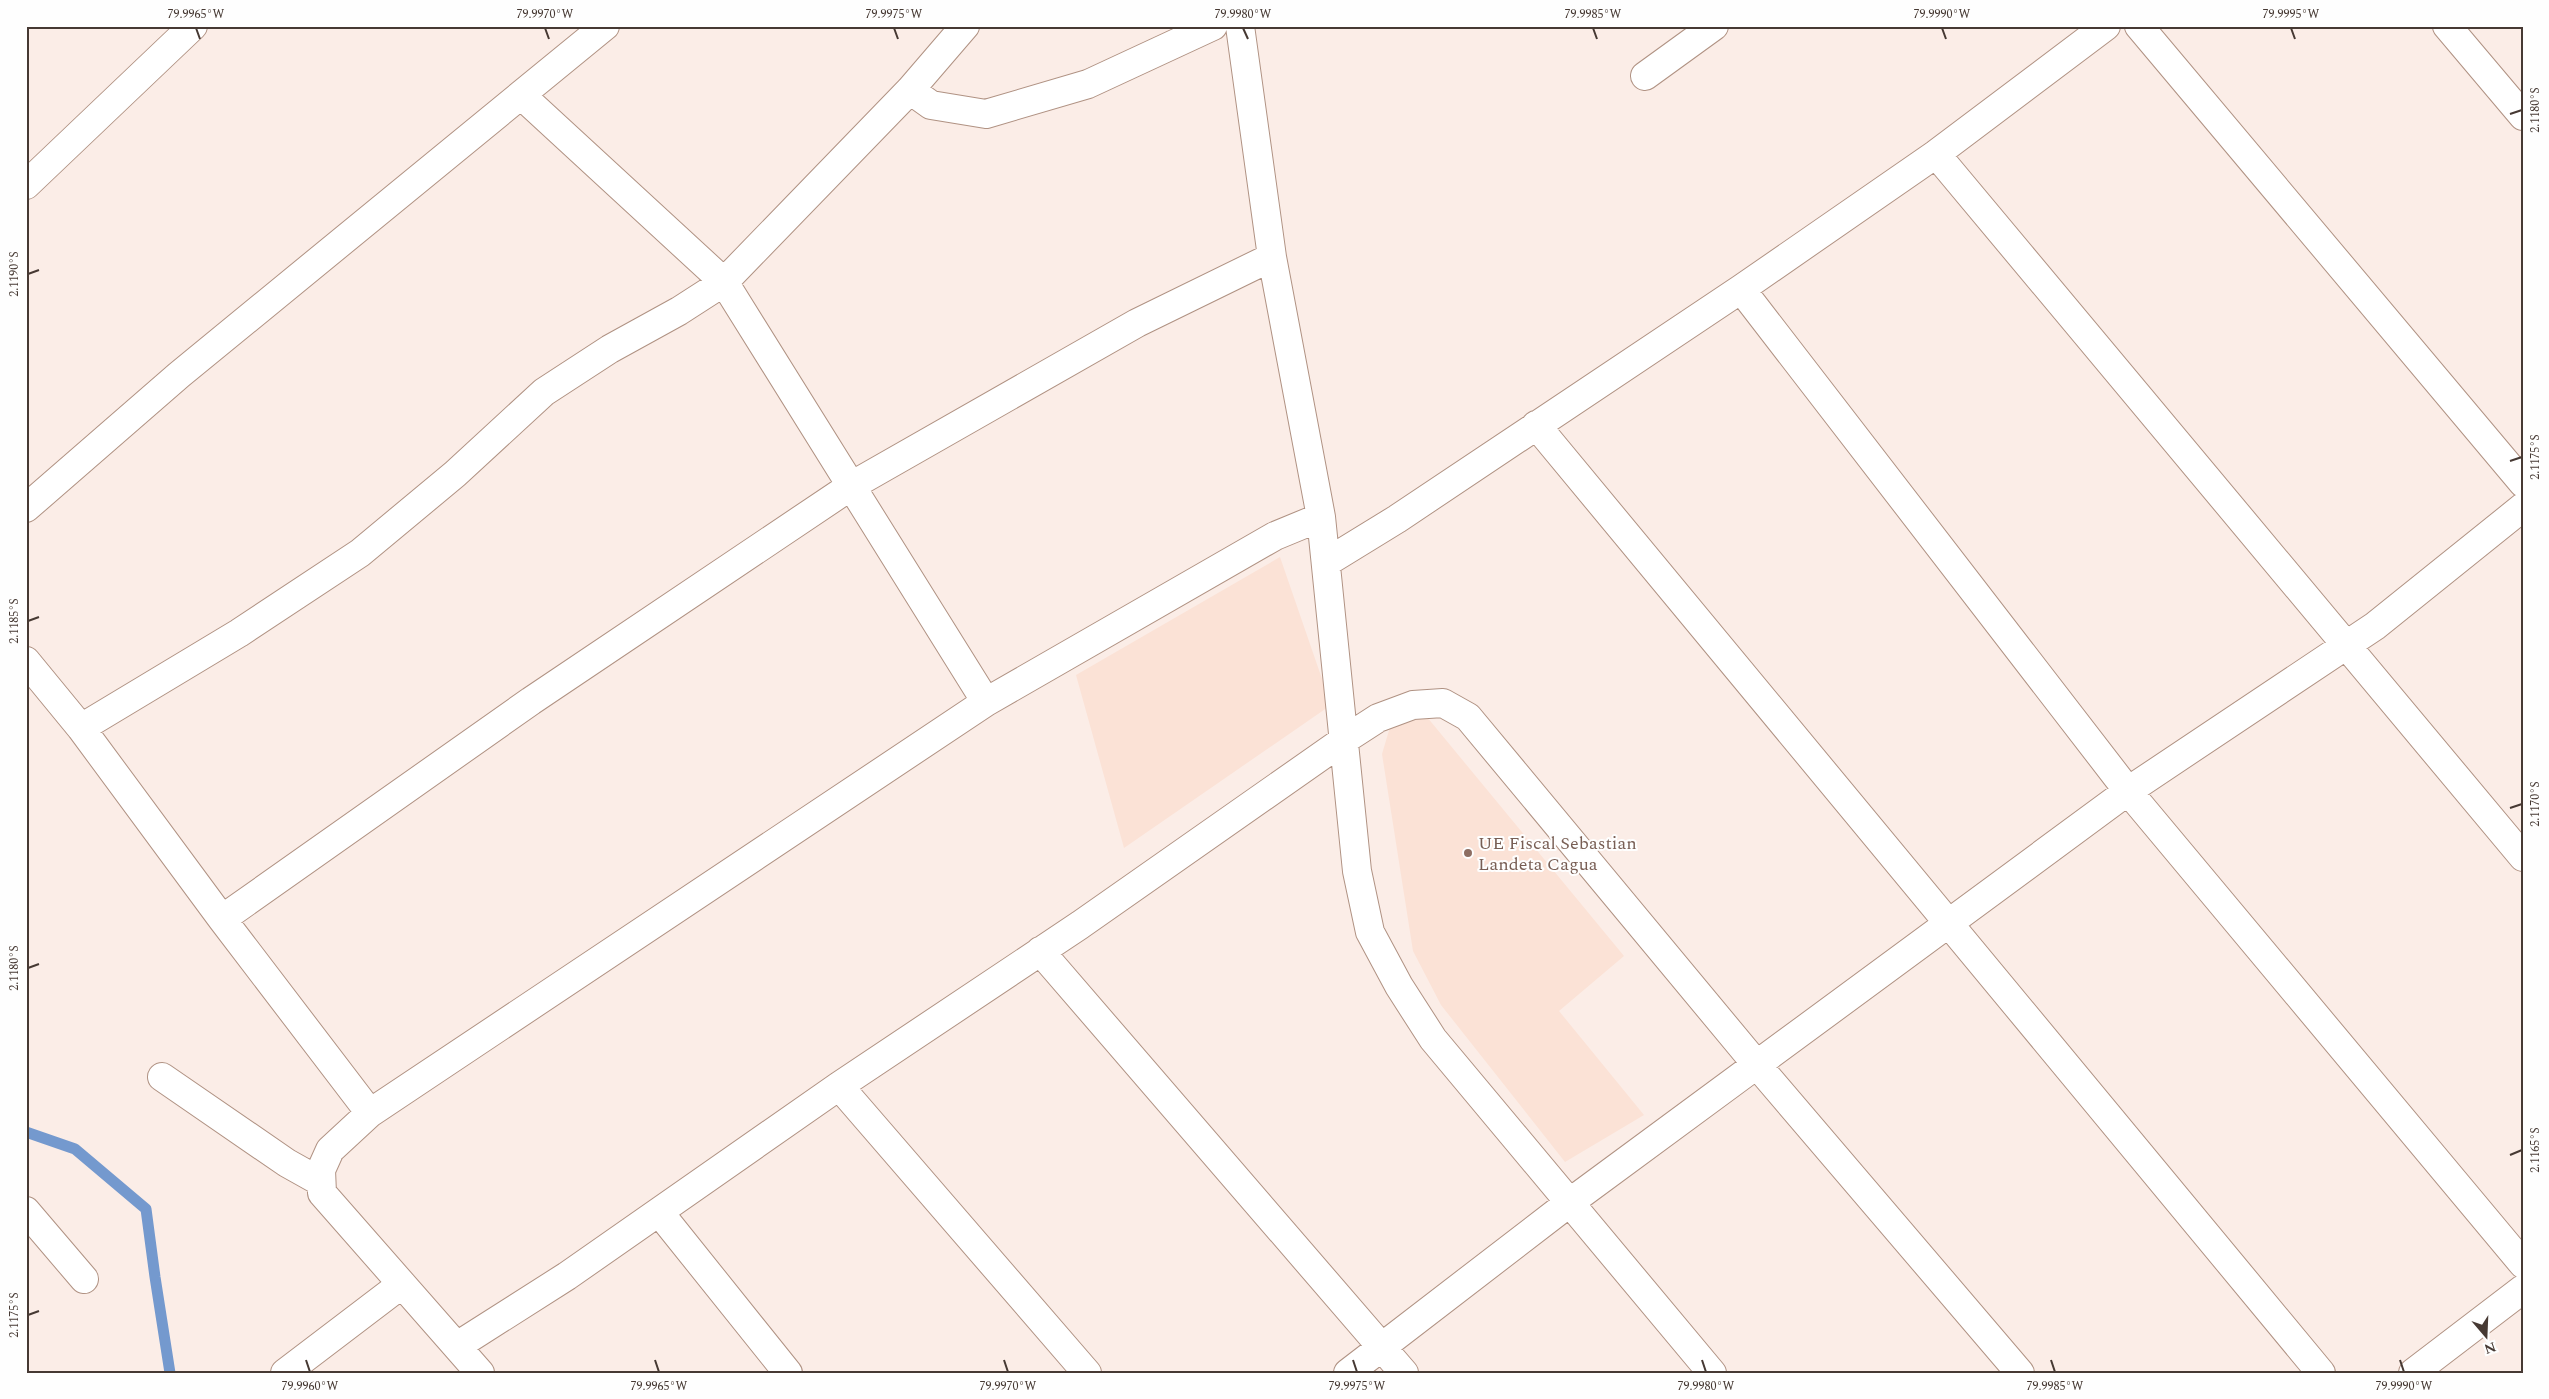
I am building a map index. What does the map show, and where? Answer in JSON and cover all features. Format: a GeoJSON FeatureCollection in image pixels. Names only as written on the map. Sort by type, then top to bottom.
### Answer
{"type":"FeatureCollection","features":[{"type":"Feature","properties":{"kind":"street"},"geometry":{"type":"LineString","coordinates":[[26,185],[193,26]]}},
{"type":"Feature","properties":{"kind":"street"},"geometry":{"type":"LineString","coordinates":[[82,728],[239,633],[360,553],[455,474],[544,392],[610,349],[679,312],[724,282],[910,90],[965,26]]}},
{"type":"Feature","properties":{"kind":"street"},"geometry":{"type":"LineString","coordinates":[[910,90],[931,106],[986,114],[1088,84],[1213,26]]}},
{"type":"Feature","properties":{"kind":"street"},"geometry":{"type":"LineString","coordinates":[[1240,26],[1272,257],[1321,517],[1357,871],[1370,932],[1399,986],[1433,1039],[1712,1373]]}},
{"type":"Feature","properties":{"kind":"street"},"geometry":{"type":"LineString","coordinates":[[1645,76],[1714,26]]}},
{"type":"Feature","properties":{"kind":"street"},"geometry":{"type":"LineString","coordinates":[[1327,562],[1397,519],[1741,289],[1936,154],[2106,26]]}},
{"type":"Feature","properties":{"kind":"street"},"geometry":{"type":"LineString","coordinates":[[2138,26],[2523,483]]}},
{"type":"Feature","properties":{"kind":"street"},"geometry":{"type":"LineString","coordinates":[[2447,26],[2523,116]]}},
{"type":"Feature","properties":{"kind":"street"},"geometry":{"type":"LineString","coordinates":[[26,508],[179,376],[521,95],[593,30]]}},
{"type":"Feature","properties":{"kind":"street"},"geometry":{"type":"LineString","coordinates":[[521,95],[724,282],[986,702]]}},
{"type":"Feature","properties":{"kind":"street"},"geometry":{"type":"LineString","coordinates":[[1936,154],[2523,857]]}},
{"type":"Feature","properties":{"kind":"street"},"geometry":{"type":"LineString","coordinates":[[222,919],[531,701],[851,486],[1137,322],[1272,257]]}},
{"type":"Feature","properties":{"kind":"street"},"geometry":{"type":"LineString","coordinates":[[1741,289],[2128,791],[2523,1264]]}},
{"type":"Feature","properties":{"kind":"street"},"geometry":{"type":"LineString","coordinates":[[1536,425],[1950,922],[2321,1373]]}},
{"type":"Feature","properties":{"kind":"street"},"geometry":{"type":"LineString","coordinates":[[1348,1373],[1569,1203],[2128,791],[2375,626],[2523,507]]}},
{"type":"Feature","properties":{"kind":"street"},"geometry":{"type":"LineString","coordinates":[[480,1373],[322,1193],[321,1170],[330,1150],[370,1113],[986,702],[1275,536],[1321,517]]}},
{"type":"Feature","properties":{"kind":"street"},"geometry":{"type":"LineString","coordinates":[[26,661],[82,728],[222,919],[370,1113]]}},
{"type":"Feature","properties":{"kind":"street"},"geometry":{"type":"LineString","coordinates":[[457,1346],[567,1276],[839,1086],[1080,925],[1344,740],[1378,718],[1412,705],[1442,703],[1468,716],[1757,1065],[2020,1373]]}},
{"type":"Feature","properties":{"kind":"street"},"geometry":{"type":"LineString","coordinates":[[1040,950],[1383,1346],[1404,1373]]}},
{"type":"Feature","properties":{"kind":"street"},"geometry":{"type":"LineString","coordinates":[[162,1077],[287,1163],[322,1182]]}},
{"type":"Feature","properties":{"kind":"street"},"geometry":{"type":"LineString","coordinates":[[839,1086],[1088,1373]]}},
{"type":"Feature","properties":{"kind":"street"},"geometry":{"type":"LineString","coordinates":[[26,1211],[84,1279]]}},
{"type":"Feature","properties":{"kind":"street"},"geometry":{"type":"LineString","coordinates":[[659,1212],[788,1373]]}},
{"type":"Feature","properties":{"kind":"street"},"geometry":{"type":"LineString","coordinates":[[285,1373],[402,1284]]}},
{"type":"Feature","properties":{"kind":"street"},"geometry":{"type":"LineString","coordinates":[[2413,1373],[2523,1289]]}},
{"type":"Feature","properties":{"kind":"shaded area"},"geometry":{"type":"Polygon","coordinates":[[[1280,557],[1331,705],[1124,848],[1076,675],[1280,557]]]}},
{"type":"Feature","properties":{"kind":"shaded area","name":"UE Fiscal Sebastian Landeta Cagua"},"geometry":{"type":"Polygon","coordinates":[[[1427,717],[1624,956],[1559,1011],[1644,1115],[1565,1162],[1441,1005],[1413,951],[1382,754],[1390,727],[1427,717]]]}},
{"type":"Feature","properties":{"kind":"waterway"},"geometry":{"type":"LineString","coordinates":[[26,1132],[75,1149],[146,1209],[170,1373]]}},
{"type":"Feature","properties":{"kind":"place","name":"UE Fiscal Sebastian Landeta Cagua"},"geometry":{"type":"Point","coordinates":[1468,853]}}]}
